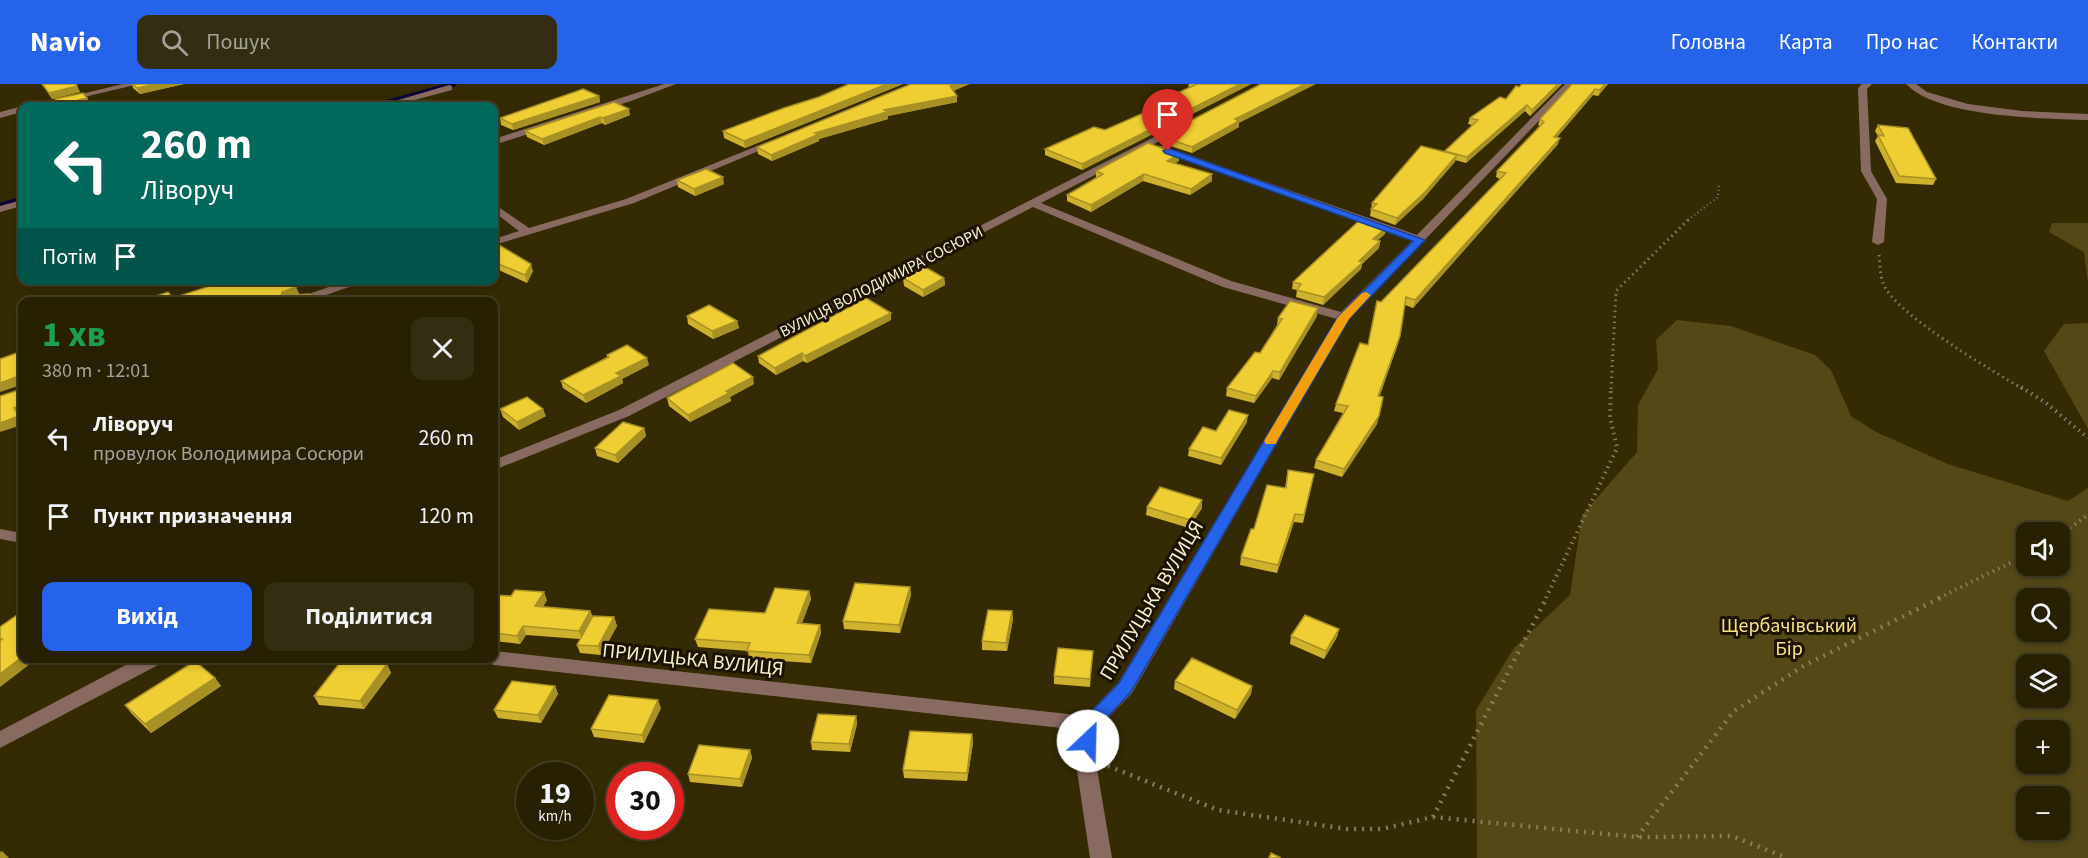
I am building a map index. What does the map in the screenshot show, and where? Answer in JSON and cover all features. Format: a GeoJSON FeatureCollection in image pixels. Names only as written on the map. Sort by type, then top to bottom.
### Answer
{"type":"FeatureCollection","features":[{"type":"Feature","properties":{"kind":"street"},"geometry":{"type":"LineString","coordinates":[[54,102],[135,84]]}},
{"type":"Feature","properties":{"kind":"street"},"geometry":{"type":"LineString","coordinates":[[498,141],[541,125],[627,101],[672,84]]}},
{"type":"Feature","properties":{"kind":"street","name":"ПРИЛУЦЬКА ВУЛИЦЯ"},"geometry":{"type":"LineString","coordinates":[[498,658],[1090,724],[1125,688],[1344,317],[1570,84]]}},
{"type":"Feature","properties":{"kind":"street"},"geometry":{"type":"LineString","coordinates":[[1868,84],[1862,88],[1866,171],[1882,198],[1878,242]]}},
{"type":"Feature","properties":{"kind":"street"},"geometry":{"type":"LineString","coordinates":[[1910,84],[1947,102],[1996,111],[2088,117]]}},
{"type":"Feature","properties":{"kind":"street"},"geometry":{"type":"LineString","coordinates":[[398,102],[449,88]]}},
{"type":"Feature","properties":{"kind":"street"},"geometry":{"type":"LineString","coordinates":[[0,115],[18,111]]}},
{"type":"Feature","properties":{"kind":"street","name":"ВУЛИЦЯ ВОЛОДИМИРА СОСЮРИ"},"geometry":{"type":"LineString","coordinates":[[498,463],[624,413],[1189,122]]}},
{"type":"Feature","properties":{"kind":"street"},"geometry":{"type":"LineString","coordinates":[[498,241],[630,201],[784,138]]}},
{"type":"Feature","properties":{"kind":"street"},"geometry":{"type":"LineString","coordinates":[[1147,144],[1420,240]]}},
{"type":"Feature","properties":{"kind":"street"},"geometry":{"type":"LineString","coordinates":[[1032,203],[1227,284],[1344,317]]}},
{"type":"Feature","properties":{"kind":"street"},"geometry":{"type":"LineString","coordinates":[[0,209],[18,204]]}},
{"type":"Feature","properties":{"kind":"street"},"geometry":{"type":"LineString","coordinates":[[498,210],[528,232]]}},
{"type":"Feature","properties":{"kind":"street"},"geometry":{"type":"LineString","coordinates":[[308,297],[347,285]]}},
{"type":"Feature","properties":{"kind":"street"},"geometry":{"type":"LineString","coordinates":[[0,534],[18,537]]}},
{"type":"Feature","properties":{"kind":"street"},"geometry":{"type":"LineString","coordinates":[[0,740],[146,663]]}},
{"type":"Feature","properties":{"kind":"street"},"geometry":{"type":"LineString","coordinates":[[1090,724],[1085,757],[1101,858]]}},
{"type":"Feature","properties":{"kind":"path"},"geometry":{"type":"LineString","coordinates":[[1433,817],[1546,599],[1617,448],[1610,417],[1616,291],[1688,220],[1718,197],[1719,185]]}},
{"type":"Feature","properties":{"kind":"path"},"geometry":{"type":"LineString","coordinates":[[1878,242],[1883,283],[1894,301],[1963,352],[2046,403],[2088,438]]}},
{"type":"Feature","properties":{"kind":"path"},"geometry":{"type":"LineString","coordinates":[[2070,528],[2088,515]]}},
{"type":"Feature","properties":{"kind":"path"},"geometry":{"type":"LineString","coordinates":[[1636,837],[1734,711],[1805,665],[2016,560]]}},
{"type":"Feature","properties":{"kind":"path"},"geometry":{"type":"LineString","coordinates":[[1085,757],[1218,810],[1347,829],[1382,829],[1433,817],[1636,837],[1732,836],[1787,858]]}},
{"type":"Feature","properties":{"kind":"green space"},"geometry":{"type":"Polygon","coordinates":[[[2052,223],[2088,223],[2088,284],[2084,252],[2049,232],[2052,223]]]}},
{"type":"Feature","properties":{"kind":"green space","name":"Щербачівський Бір"},"geometry":{"type":"Polygon","coordinates":[[[1677,320],[1731,326],[1815,355],[1831,370],[1851,416],[1876,432],[1948,464],[2068,501],[2088,488],[2088,858],[1477,858],[1476,710],[1514,648],[1570,595],[1582,515],[1637,452],[1638,405],[1658,369],[1656,340],[1677,320]]]}},
{"type":"Feature","properties":{"kind":"green space"},"geometry":{"type":"Polygon","coordinates":[[[2088,323],[2088,429],[2044,351],[2064,324],[2088,323]]]}},
{"type":"Feature","properties":{"kind":"building"},"geometry":{"type":"Polygon","coordinates":[[[42,84],[76,84],[77,86],[49,93],[42,84]]]}},
{"type":"Feature","properties":{"kind":"building"},"geometry":{"type":"Polygon","coordinates":[[[133,84],[156,84],[137,88],[133,84]]]}},
{"type":"Feature","properties":{"kind":"building"},"geometry":{"type":"Polygon","coordinates":[[[849,84],[887,84],[744,141],[723,131],[819,97],[849,84]]]}},
{"type":"Feature","properties":{"kind":"building"},"geometry":{"type":"Polygon","coordinates":[[[911,84],[955,84],[950,86],[957,96],[884,110],[887,112],[815,133],[819,134],[771,155],[757,147],[911,84]]]}},
{"type":"Feature","properties":{"kind":"building"},"geometry":{"type":"Polygon","coordinates":[[[1197,84],[1240,84],[1082,164],[1045,149],[1094,127],[1105,130],[1178,98],[1171,96],[1197,84]]]}},
{"type":"Feature","properties":{"kind":"building"},"geometry":{"type":"Polygon","coordinates":[[[1261,84],[1305,84],[1235,119],[1239,121],[1192,147],[1161,136],[1261,84]]]}},
{"type":"Feature","properties":{"kind":"building"},"geometry":{"type":"Polygon","coordinates":[[[1522,84],[1558,84],[1532,110],[1527,105],[1467,157],[1445,151],[1478,120],[1470,118],[1500,97],[1506,99],[1516,86],[1519,87],[1522,84]]]}},
{"type":"Feature","properties":{"kind":"building"},"geometry":{"type":"Polygon","coordinates":[[[1572,84],[1605,84],[1600,90],[1595,89],[1554,137],[1560,138],[1415,300],[1406,297],[1400,336],[1378,396],[1383,397],[1379,416],[1344,469],[1316,460],[1348,406],[1336,404],[1360,343],[1368,345],[1377,301],[1381,302],[1506,173],[1497,171],[1544,122],[1540,119],[1572,84]]]}},
{"type":"Feature","properties":{"kind":"building"},"geometry":{"type":"Polygon","coordinates":[[[583,89],[599,96],[512,124],[500,118],[583,89]]]}},
{"type":"Feature","properties":{"kind":"building"},"geometry":{"type":"Polygon","coordinates":[[[83,93],[87,98],[71,102],[57,102],[55,99],[83,93]]]}},
{"type":"Feature","properties":{"kind":"building"},"geometry":{"type":"Polygon","coordinates":[[[614,102],[629,109],[600,117],[542,139],[525,131],[614,102]]]}},
{"type":"Feature","properties":{"kind":"building"},"geometry":{"type":"Polygon","coordinates":[[[1878,125],[1908,128],[1936,179],[1899,176],[1878,135],[1884,136],[1878,125]]]}},
{"type":"Feature","properties":{"kind":"building"},"geometry":{"type":"Polygon","coordinates":[[[1148,143],[1179,154],[1167,161],[1212,174],[1191,189],[1144,174],[1091,205],[1067,195],[1103,174],[1096,171],[1148,143]]]}},
{"type":"Feature","properties":{"kind":"building"},"geometry":{"type":"Polygon","coordinates":[[[1421,146],[1457,155],[1425,192],[1397,218],[1371,209],[1377,204],[1372,203],[1421,146]]]}},
{"type":"Feature","properties":{"kind":"building"},"geometry":{"type":"Polygon","coordinates":[[[706,169],[723,177],[694,189],[677,180],[706,169]]]}},
{"type":"Feature","properties":{"kind":"building"},"geometry":{"type":"Polygon","coordinates":[[[1362,218],[1387,227],[1373,239],[1380,241],[1359,261],[1363,262],[1324,297],[1297,290],[1301,284],[1293,282],[1362,218]]]}},
{"type":"Feature","properties":{"kind":"building"},"geometry":{"type":"Polygon","coordinates":[[[498,244],[531,264],[525,275],[498,264],[498,244]]]}},
{"type":"Feature","properties":{"kind":"building"},"geometry":{"type":"Polygon","coordinates":[[[925,267],[944,278],[923,290],[903,278],[925,267]]]}},
{"type":"Feature","properties":{"kind":"building"},"geometry":{"type":"Polygon","coordinates":[[[213,285],[293,285],[296,287],[282,292],[281,296],[309,294],[314,297],[176,297],[213,285]]]}},
{"type":"Feature","properties":{"kind":"building"},"geometry":{"type":"Polygon","coordinates":[[[168,292],[172,297],[153,297],[168,292]]]}},
{"type":"Feature","properties":{"kind":"building"},"geometry":{"type":"Polygon","coordinates":[[[866,298],[891,313],[805,356],[802,353],[775,368],[758,356],[866,298]]]}},
{"type":"Feature","properties":{"kind":"building"},"geometry":{"type":"Polygon","coordinates":[[[1290,301],[1318,308],[1280,372],[1273,371],[1256,396],[1227,388],[1255,352],[1260,353],[1282,319],[1278,318],[1290,301]]]}},
{"type":"Feature","properties":{"kind":"building"},"geometry":{"type":"Polygon","coordinates":[[[709,305],[737,321],[712,331],[687,316],[709,305]]]}},
{"type":"Feature","properties":{"kind":"building"},"geometry":{"type":"Polygon","coordinates":[[[627,345],[647,358],[616,373],[621,376],[583,395],[561,381],[609,357],[607,355],[627,345]]]}},
{"type":"Feature","properties":{"kind":"building"},"geometry":{"type":"Polygon","coordinates":[[[18,352],[18,378],[0,383],[0,359],[18,352]]]}},
{"type":"Feature","properties":{"kind":"building"},"geometry":{"type":"Polygon","coordinates":[[[733,363],[753,377],[688,415],[667,398],[733,363]]]}},
{"type":"Feature","properties":{"kind":"building"},"geometry":{"type":"Polygon","coordinates":[[[18,390],[18,406],[14,408],[18,416],[0,423],[0,396],[18,390]]]}},
{"type":"Feature","properties":{"kind":"building"},"geometry":{"type":"Polygon","coordinates":[[[527,397],[543,409],[517,422],[500,409],[527,397]]]}},
{"type":"Feature","properties":{"kind":"building"},"geometry":{"type":"Polygon","coordinates":[[[1229,410],[1248,415],[1221,458],[1189,449],[1203,427],[1216,431],[1229,410]]]}},
{"type":"Feature","properties":{"kind":"building"},"geometry":{"type":"Polygon","coordinates":[[[623,422],[644,428],[615,455],[595,448],[623,422]]]}},
{"type":"Feature","properties":{"kind":"building"},"geometry":{"type":"Polygon","coordinates":[[[1288,470],[1314,474],[1304,515],[1295,514],[1278,565],[1241,557],[1251,529],[1254,529],[1267,485],[1286,488],[1288,470]]]}},
{"type":"Feature","properties":{"kind":"building"},"geometry":{"type":"Polygon","coordinates":[[[1160,487],[1202,500],[1190,520],[1147,507],[1160,487]]]}},
{"type":"Feature","properties":{"kind":"building"},"geometry":{"type":"Polygon","coordinates":[[[855,583],[910,587],[899,625],[843,621],[855,583]]]}},
{"type":"Feature","properties":{"kind":"building"},"geometry":{"type":"Polygon","coordinates":[[[775,588],[809,591],[797,623],[820,625],[809,655],[747,651],[750,643],[695,639],[709,609],[765,613],[775,588]]]}},
{"type":"Feature","properties":{"kind":"building"},"geometry":{"type":"Polygon","coordinates":[[[515,590],[544,592],[535,606],[590,611],[579,631],[523,626],[517,636],[498,634],[498,595],[511,596],[515,590]]]}},
{"type":"Feature","properties":{"kind":"building"},"geometry":{"type":"Polygon","coordinates":[[[988,610],[1012,611],[1006,643],[982,641],[988,610]]]}},
{"type":"Feature","properties":{"kind":"building"},"geometry":{"type":"Polygon","coordinates":[[[18,615],[18,660],[0,674],[0,641],[2,639],[0,639],[0,627],[18,615]]]}},
{"type":"Feature","properties":{"kind":"building"},"geometry":{"type":"Polygon","coordinates":[[[1305,615],[1339,629],[1326,651],[1291,636],[1305,615]]]}},
{"type":"Feature","properties":{"kind":"building"},"geometry":{"type":"Polygon","coordinates":[[[593,616],[614,617],[598,646],[577,645],[593,616]]]}},
{"type":"Feature","properties":{"kind":"building"},"geometry":{"type":"Polygon","coordinates":[[[1058,648],[1093,651],[1090,679],[1054,676],[1058,648]]]}},
{"type":"Feature","properties":{"kind":"building"},"geometry":{"type":"Polygon","coordinates":[[[1192,658],[1252,686],[1237,710],[1175,681],[1192,658]]]}},
{"type":"Feature","properties":{"kind":"building"},"geometry":{"type":"Polygon","coordinates":[[[192,663],[197,663],[215,678],[145,724],[125,705],[192,663]]]}},
{"type":"Feature","properties":{"kind":"building"},"geometry":{"type":"Polygon","coordinates":[[[340,663],[387,664],[360,701],[314,696],[340,663]]]}},
{"type":"Feature","properties":{"kind":"building"},"geometry":{"type":"Polygon","coordinates":[[[512,681],[555,686],[538,715],[494,710],[512,681]]]}},
{"type":"Feature","properties":{"kind":"building"},"geometry":{"type":"Polygon","coordinates":[[[609,695],[658,700],[642,735],[591,729],[609,695]]]}},
{"type":"Feature","properties":{"kind":"building"},"geometry":{"type":"Polygon","coordinates":[[[818,714],[856,716],[849,744],[811,742],[818,714]]]}},
{"type":"Feature","properties":{"kind":"building"},"geometry":{"type":"Polygon","coordinates":[[[910,731],[972,734],[967,773],[903,770],[910,731]]]}},
{"type":"Feature","properties":{"kind":"building"},"geometry":{"type":"Polygon","coordinates":[[[699,745],[750,750],[740,779],[688,774],[699,745]]]}},
{"type":"Feature","properties":{"kind":"building"},"geometry":{"type":"Polygon","coordinates":[[[1271,853],[1281,858],[1269,858],[1271,853]]]}},
{"type":"Feature","properties":{"kind":"waterway"},"geometry":{"type":"LineString","coordinates":[[389,102],[454,84]]}},
{"type":"Feature","properties":{"kind":"waterway"},"geometry":{"type":"LineString","coordinates":[[1,205],[18,200]]}},
{"type":"Feature","properties":{"kind":"slow traffic"},"geometry":{"type":"LineString","coordinates":[[1271,441],[1344,317],[1366,295]]}},
{"type":"Feature","properties":{"kind":"route"},"geometry":{"type":"LineString","coordinates":[[1088,741],[1090,724],[1125,688],[1344,317],[1420,240],[1168,151]]}}]}
